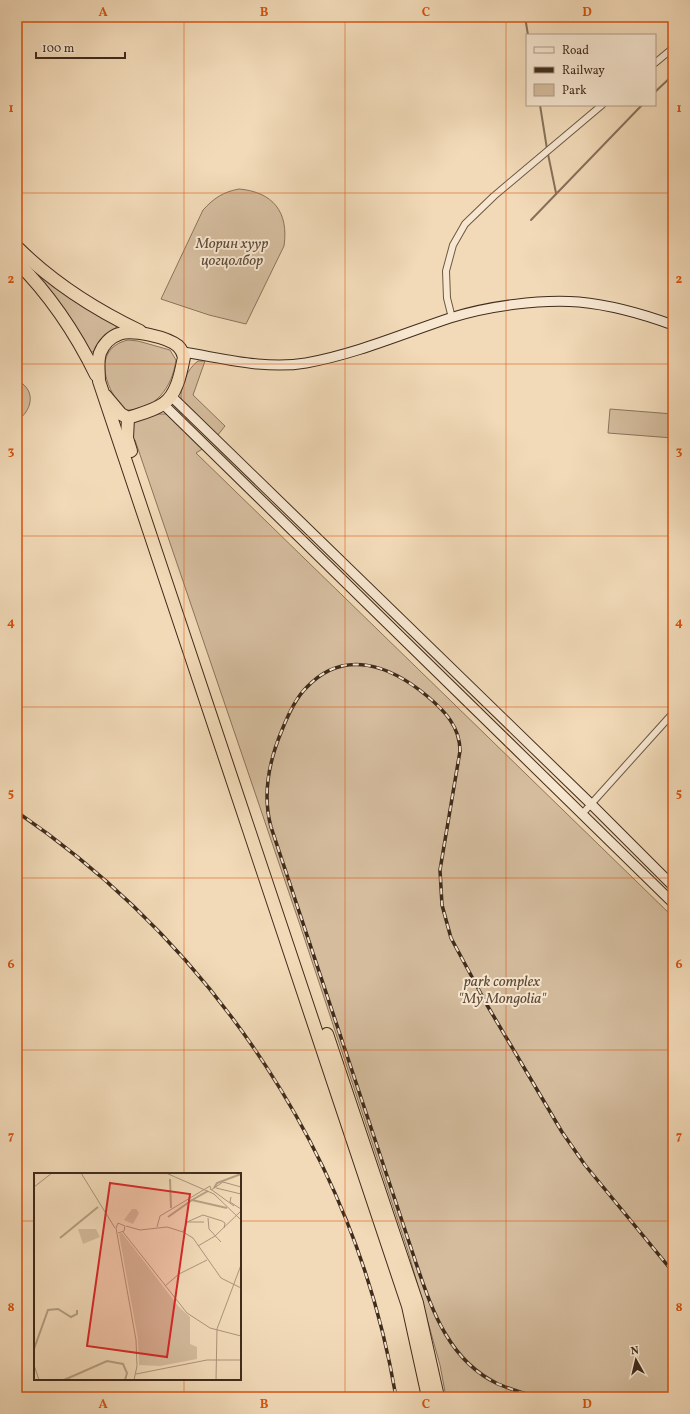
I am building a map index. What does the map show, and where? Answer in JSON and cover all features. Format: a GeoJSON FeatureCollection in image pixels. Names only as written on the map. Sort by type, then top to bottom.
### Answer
{"type":"FeatureCollection","features":[{"type":"Feature","properties":{"kind":"highway"},"geometry":{"type":"LineString","coordinates":[[17,247],[54,282],[77,297],[105,314],[146,334],[171,342],[179,347],[183,352],[184,357],[182,366],[167,400],[128,418]]}},
{"type":"Feature","properties":{"kind":"highway"},"geometry":{"type":"LineString","coordinates":[[17,262],[42,287],[61,313],[85,352],[100,381],[408,1306],[428,1397]]}},
{"type":"Feature","properties":{"kind":"highway"},"geometry":{"type":"LineString","coordinates":[[100,381],[99,355],[105,343],[117,334],[123,332],[146,334]]}},
{"type":"Feature","properties":{"kind":"highway"},"geometry":{"type":"LineString","coordinates":[[105,395],[121,414],[128,418]]}},
{"type":"Feature","properties":{"kind":"highway"},"geometry":{"type":"LineString","coordinates":[[128,418],[126,429],[127,438],[417,1303],[438,1397]]}},
{"type":"Feature","properties":{"kind":"main road"},"geometry":{"type":"LineString","coordinates":[[183,352],[264,364],[304,363],[374,346],[452,318],[494,307],[579,302],[644,314],[673,325]]}},
{"type":"Feature","properties":{"kind":"main road"},"geometry":{"type":"LineString","coordinates":[[167,400],[591,804],[673,886]]}},
{"type":"Feature","properties":{"kind":"main road"},"geometry":{"type":"LineString","coordinates":[[167,400],[673,903]]}},
{"type":"Feature","properties":{"kind":"street"},"geometry":{"type":"LineString","coordinates":[[656,61],[673,48]]}},
{"type":"Feature","properties":{"kind":"street"},"geometry":{"type":"LineString","coordinates":[[452,318],[447,298],[446,271],[454,244],[465,224],[494,196],[601,106]]}},
{"type":"Feature","properties":{"kind":"street"},"geometry":{"type":"LineString","coordinates":[[583,813],[673,713]]}},
{"type":"Feature","properties":{"kind":"green space","name":"Морин хуур цогцолбор"},"geometry":{"type":"Polygon","coordinates":[[[239,189],[261,194],[269,199],[281,214],[285,234],[284,246],[246,324],[209,315],[161,299],[203,210],[219,196],[239,189]]]}},
{"type":"Feature","properties":{"kind":"green space"},"geometry":{"type":"Polygon","coordinates":[[[17,253],[117,325],[112,333],[99,344],[94,351],[90,353],[45,287],[17,256],[17,253]]]}},
{"type":"Feature","properties":{"kind":"green space"},"geometry":{"type":"Polygon","coordinates":[[[128,340],[138,341],[170,350],[176,360],[171,380],[160,396],[145,407],[125,410],[112,392],[105,371],[105,361],[109,352],[116,345],[128,340]]]}},
{"type":"Feature","properties":{"kind":"green space"},"geometry":{"type":"Polygon","coordinates":[[[198,361],[205,361],[193,395],[225,426],[217,436],[181,400],[185,378],[194,364],[198,361]]]}},
{"type":"Feature","properties":{"kind":"green space"},"geometry":{"type":"Polygon","coordinates":[[[17,378],[27,388],[30,394],[30,403],[24,415],[17,420],[17,378]]]}},
{"type":"Feature","properties":{"kind":"green space"},"geometry":{"type":"Polygon","coordinates":[[[610,409],[673,414],[673,438],[608,433],[610,409]]]}},
{"type":"Feature","properties":{"kind":"green space","name":"park complex \"My Mongolia\""},"geometry":{"type":"Polygon","coordinates":[[[159,414],[166,414],[204,448],[196,453],[673,917],[673,1397],[446,1397],[440,1365],[408,1251],[300,925],[135,440],[131,442],[133,422],[159,414]]]}},
{"type":"Feature","properties":{"kind":"waterway"},"geometry":{"type":"LineString","coordinates":[[525,17],[528,34]]}},
{"type":"Feature","properties":{"kind":"waterway"},"geometry":{"type":"LineString","coordinates":[[656,91],[673,75]]}},
{"type":"Feature","properties":{"kind":"waterway"},"geometry":{"type":"LineString","coordinates":[[540,106],[547,149]]}},
{"type":"Feature","properties":{"kind":"waterway"},"geometry":{"type":"LineString","coordinates":[[531,220],[641,106]]}},
{"type":"Feature","properties":{"kind":"waterway"},"geometry":{"type":"LineString","coordinates":[[548,154],[556,193]]}},
{"type":"Feature","properties":{"kind":"railway"},"geometry":{"type":"LineString","coordinates":[[536,1397],[498,1384],[481,1374],[455,1349],[437,1318],[417,1266],[271,827],[268,815],[267,790],[270,766],[277,742],[295,702],[302,692],[321,675],[336,668],[351,665],[367,665],[383,669],[413,685],[434,702],[450,720],[457,734],[460,751],[440,870],[442,905],[451,938],[487,1005],[562,1132],[585,1165],[673,1272]]}},
{"type":"Feature","properties":{"kind":"railway"},"geometry":{"type":"LineString","coordinates":[[17,812],[88,866],[154,927],[213,994],[266,1066],[311,1143],[348,1224],[376,1309],[396,1397]]}}]}
